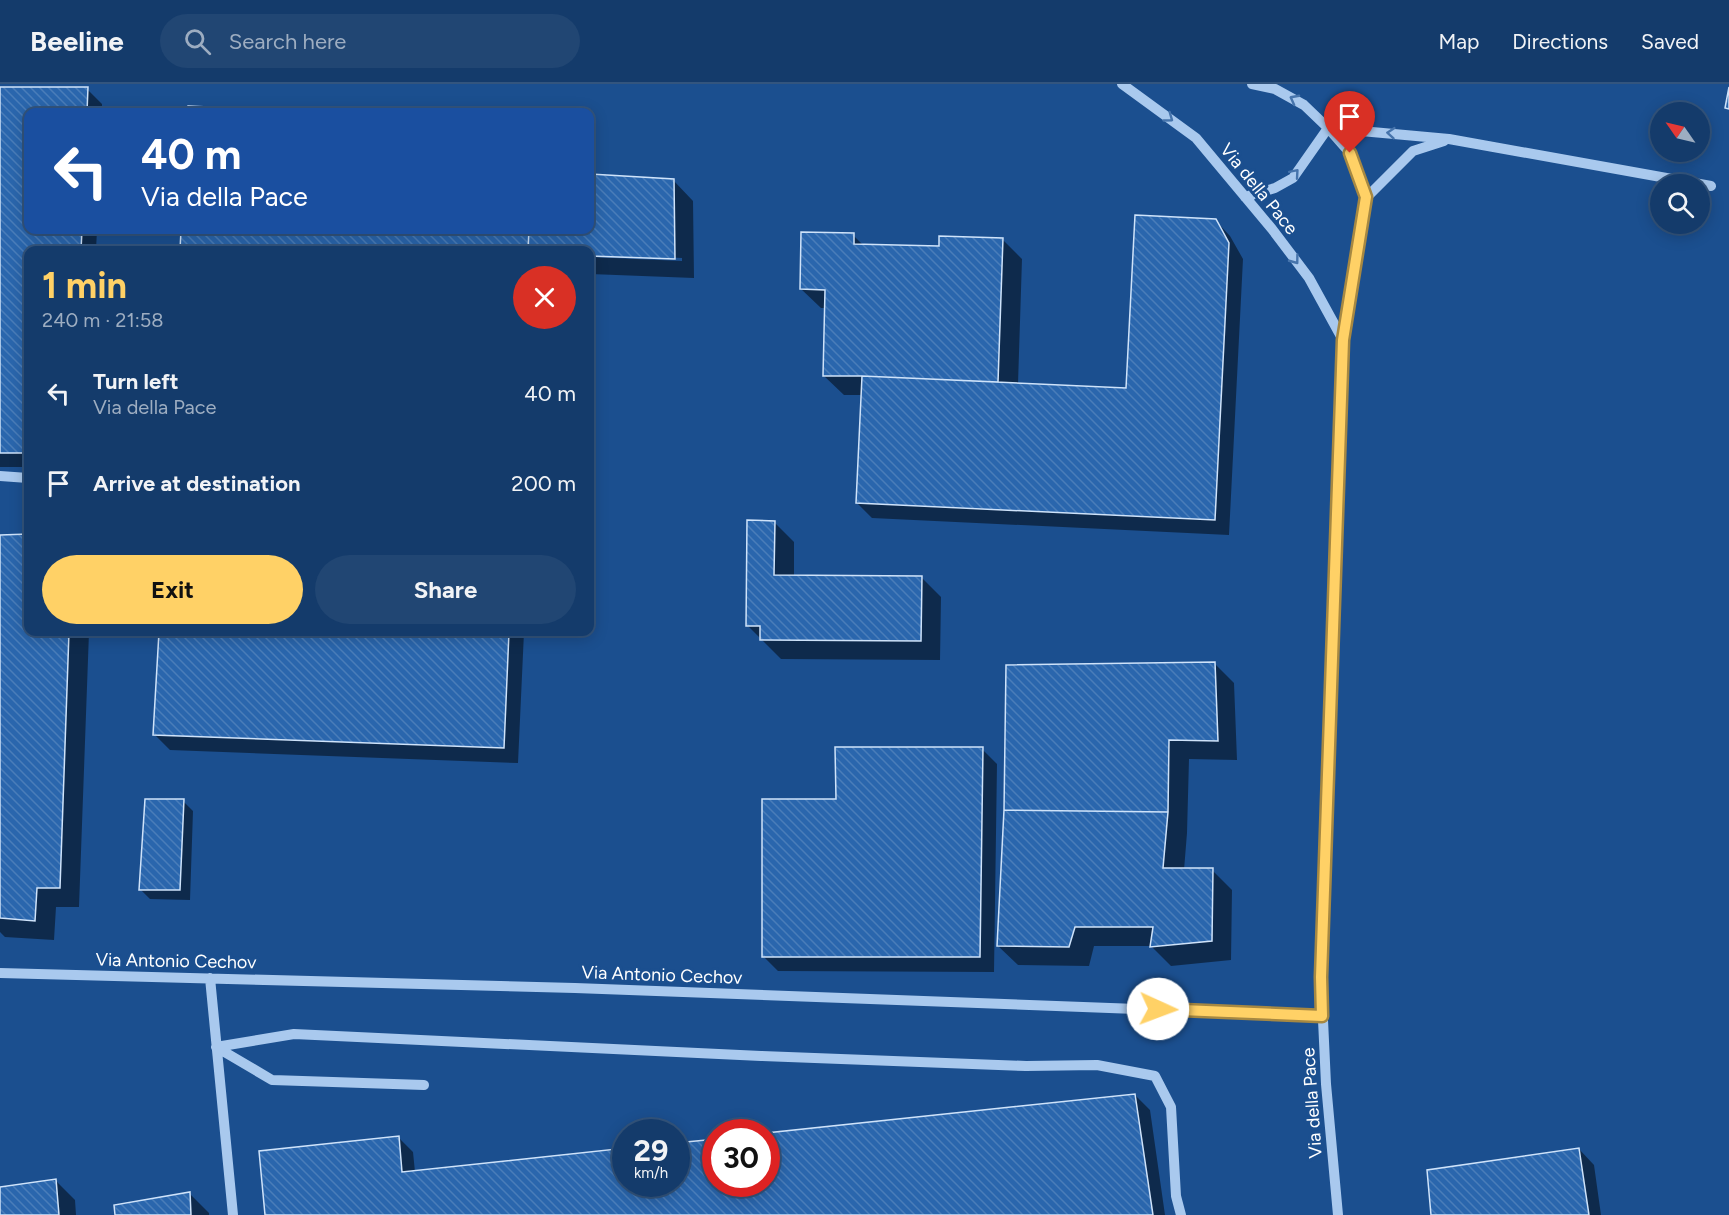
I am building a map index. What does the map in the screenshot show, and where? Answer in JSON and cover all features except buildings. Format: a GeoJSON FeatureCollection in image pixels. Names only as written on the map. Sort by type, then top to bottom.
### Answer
{"type":"FeatureCollection","features":[{"type":"Feature","properties":{"kind":"street","name":"Via della Pace"},"geometry":{"type":"LineString","coordinates":[[1122,84],[1196,138],[1272,229],[1309,279],[1343,340]]}},
{"type":"Feature","properties":{"kind":"street","name":"Via della Pace"},"geometry":{"type":"LineString","coordinates":[[1252,84],[1275,89],[1304,105],[1328,128],[1350,153],[1366,197],[1343,340],[1321,977],[1338,1215]]}},
{"type":"Feature","properties":{"kind":"street"},"geometry":{"type":"LineString","coordinates":[[1245,197],[1275,188],[1293,178],[1328,128],[1449,139],[1711,186]]}},
{"type":"Feature","properties":{"kind":"street"},"geometry":{"type":"LineString","coordinates":[[1366,197],[1413,151],[1449,139]]}},
{"type":"Feature","properties":{"kind":"street"},"geometry":{"type":"LineString","coordinates":[[0,476],[24,478]]}},
{"type":"Feature","properties":{"kind":"street","name":"Via Antonio Cechov"},"geometry":{"type":"LineString","coordinates":[[0,973],[575,988],[1322,1016]]}},
{"type":"Feature","properties":{"kind":"street"},"geometry":{"type":"LineString","coordinates":[[210,978],[232,1215]]}},
{"type":"Feature","properties":{"kind":"street"},"geometry":{"type":"LineString","coordinates":[[216,1047],[294,1034],[784,1057],[1026,1066],[1097,1065],[1155,1076],[1171,1107],[1176,1196],[1181,1215]]}},
{"type":"Feature","properties":{"kind":"street"},"geometry":{"type":"LineString","coordinates":[[216,1047],[272,1080],[424,1085]]}},
{"type":"Feature","properties":{"kind":"route"},"geometry":{"type":"LineString","coordinates":[[1158,1009],[1322,1016],[1321,977],[1343,340],[1366,197],[1350,153]]}}]}
